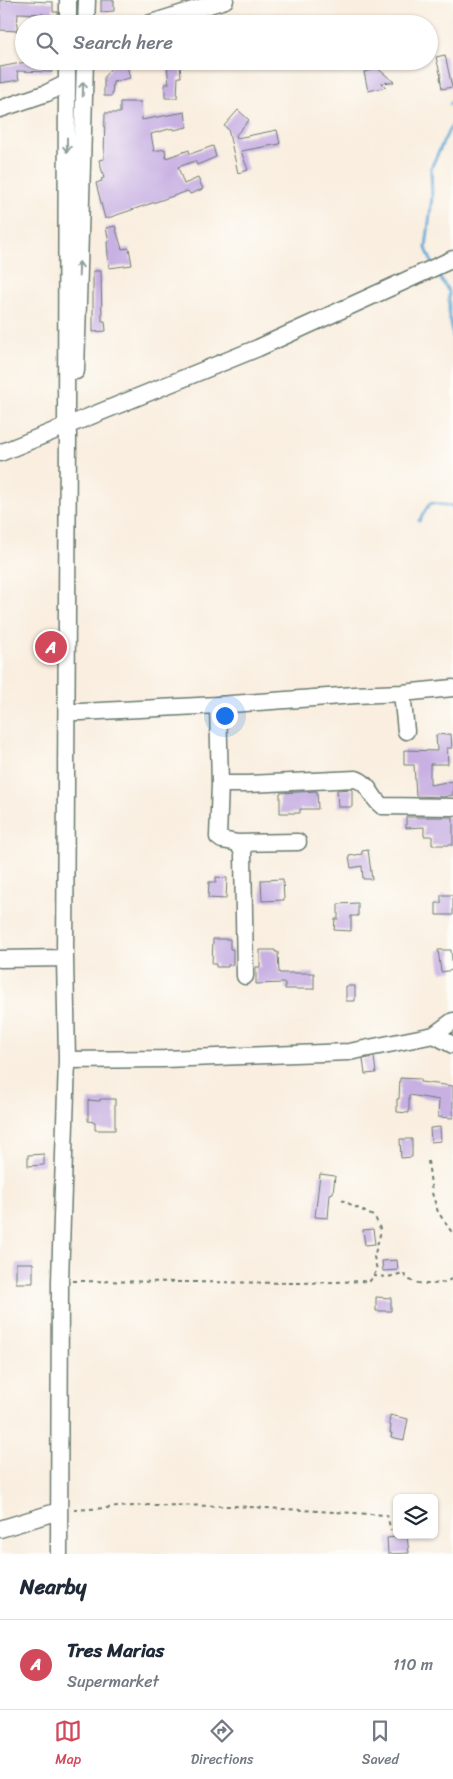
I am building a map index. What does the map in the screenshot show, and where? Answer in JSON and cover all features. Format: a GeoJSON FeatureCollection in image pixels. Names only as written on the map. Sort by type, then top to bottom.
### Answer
{"type":"FeatureCollection","features":[{"type":"Feature","properties":{"kind":"street"},"geometry":{"type":"LineString","coordinates":[[68,0],[68,15]]}},
{"type":"Feature","properties":{"kind":"street"},"geometry":{"type":"LineString","coordinates":[[86,15],[87,0]]}},
{"type":"Feature","properties":{"kind":"street"},"geometry":{"type":"LineString","coordinates":[[175,15],[216,1]]}},
{"type":"Feature","properties":{"kind":"street"},"geometry":{"type":"LineString","coordinates":[[67,70],[67,107],[73,208]]}},
{"type":"Feature","properties":{"kind":"street"},"geometry":{"type":"LineString","coordinates":[[59,1554],[60,1281],[68,1060],[66,958],[69,428],[73,208],[84,70]]}},
{"type":"Feature","properties":{"kind":"street"},"geometry":{"type":"LineString","coordinates":[[0,109],[47,93],[67,83]]}},
{"type":"Feature","properties":{"kind":"street"},"geometry":{"type":"LineString","coordinates":[[47,93],[67,107]]}},
{"type":"Feature","properties":{"kind":"street"},"geometry":{"type":"LineString","coordinates":[[0,453],[69,428],[258,348],[453,259]]}},
{"type":"Feature","properties":{"kind":"street"},"geometry":{"type":"LineString","coordinates":[[68,712],[218,705],[355,695],[402,694],[453,688]]}},
{"type":"Feature","properties":{"kind":"street"},"geometry":{"type":"LineString","coordinates":[[402,694],[406,731]]}},
{"type":"Feature","properties":{"kind":"street"},"geometry":{"type":"LineString","coordinates":[[218,705],[220,784],[218,837],[222,840],[238,843],[298,842]]}},
{"type":"Feature","properties":{"kind":"street"},"geometry":{"type":"LineString","coordinates":[[220,784],[356,779],[363,781],[382,806],[453,807]]}},
{"type":"Feature","properties":{"kind":"street"},"geometry":{"type":"LineString","coordinates":[[238,843],[243,853],[245,976]]}},
{"type":"Feature","properties":{"kind":"street"},"geometry":{"type":"LineString","coordinates":[[0,959],[66,958]]}},
{"type":"Feature","properties":{"kind":"street"},"geometry":{"type":"LineString","coordinates":[[68,1060],[164,1059],[349,1052],[434,1035],[453,1021]]}},
{"type":"Feature","properties":{"kind":"street"},"geometry":{"type":"LineString","coordinates":[[434,1035],[453,1045]]}},
{"type":"Feature","properties":{"kind":"street"},"geometry":{"type":"LineString","coordinates":[[0,1529],[59,1512]]}},
{"type":"Feature","properties":{"kind":"path"},"geometry":{"type":"LineString","coordinates":[[428,1161],[432,1193],[438,1212],[453,1234]]}},
{"type":"Feature","properties":{"kind":"path"},"geometry":{"type":"LineString","coordinates":[[60,1281],[300,1283],[370,1281],[377,1270],[374,1257],[381,1231],[375,1217],[342,1200]]}},
{"type":"Feature","properties":{"kind":"path"},"geometry":{"type":"LineString","coordinates":[[374,1276],[388,1277],[403,1273],[410,1281],[425,1284],[448,1282],[453,1278]]}},
{"type":"Feature","properties":{"kind":"path"},"geometry":{"type":"LineString","coordinates":[[59,1512],[150,1505],[232,1506],[359,1513],[387,1515],[391,1531]]}},
{"type":"Feature","properties":{"kind":"building"},"geometry":{"type":"Polygon","coordinates":[[[0,0],[53,2],[53,12],[58,12],[58,15],[18,13],[18,15],[15,15],[15,31],[0,30],[0,0]]]}},
{"type":"Feature","properties":{"kind":"building"},"geometry":{"type":"Polygon","coordinates":[[[101,0],[114,0],[114,11],[101,12],[101,0]]]}},
{"type":"Feature","properties":{"kind":"building"},"geometry":{"type":"Polygon","coordinates":[[[445,55],[452,87],[442,89],[438,57],[445,55]]]}},
{"type":"Feature","properties":{"kind":"building"},"geometry":{"type":"Polygon","coordinates":[[[15,64],[15,70],[52,70],[52,72],[17,71],[19,80],[0,83],[0,67],[15,64]]]}},
{"type":"Feature","properties":{"kind":"building"},"geometry":{"type":"Polygon","coordinates":[[[109,70],[128,70],[130,78],[113,82],[112,96],[104,96],[104,77],[109,70]]]}},
{"type":"Feature","properties":{"kind":"building"},"geometry":{"type":"Polygon","coordinates":[[[168,70],[180,70],[181,77],[178,77],[177,98],[165,98],[165,84],[169,84],[168,70]]]}},
{"type":"Feature","properties":{"kind":"building"},"geometry":{"type":"Polygon","coordinates":[[[380,70],[394,82],[381,83],[386,87],[368,91],[364,72],[380,70]]]}},
{"type":"Feature","properties":{"kind":"building"},"geometry":{"type":"Polygon","coordinates":[[[120,102],[141,102],[142,120],[185,112],[187,127],[174,130],[173,128],[151,134],[154,151],[165,149],[166,158],[189,150],[190,154],[213,146],[216,157],[197,165],[195,161],[178,167],[184,184],[198,178],[203,189],[190,194],[188,191],[105,219],[96,183],[104,178],[99,160],[104,159],[105,113],[120,113],[120,102]]]}},
{"type":"Feature","properties":{"kind":"building"},"geometry":{"type":"Polygon","coordinates":[[[238,110],[249,120],[236,135],[237,138],[277,130],[280,144],[241,151],[248,170],[238,173],[228,129],[224,126],[238,110]]]}},
{"type":"Feature","properties":{"kind":"building"},"geometry":{"type":"Polygon","coordinates":[[[115,226],[122,249],[129,248],[132,265],[109,268],[107,242],[109,242],[106,228],[115,226]]]}},
{"type":"Feature","properties":{"kind":"building"},"geometry":{"type":"Polygon","coordinates":[[[93,271],[101,271],[102,321],[105,321],[106,331],[93,332],[93,271]]]}},
{"type":"Feature","properties":{"kind":"building"},"geometry":{"type":"Polygon","coordinates":[[[451,734],[452,748],[447,748],[448,764],[430,764],[430,785],[453,781],[453,795],[443,797],[416,796],[414,765],[404,765],[404,750],[437,751],[436,735],[451,734]]]}},
{"type":"Feature","properties":{"kind":"building"},"geometry":{"type":"Polygon","coordinates":[[[352,789],[352,807],[338,807],[337,790],[352,789]]]}},
{"type":"Feature","properties":{"kind":"building"},"geometry":{"type":"Polygon","coordinates":[[[317,791],[318,809],[300,809],[300,813],[280,813],[280,793],[317,791]]]}},
{"type":"Feature","properties":{"kind":"building"},"geometry":{"type":"Polygon","coordinates":[[[406,817],[453,817],[453,845],[432,845],[432,836],[424,836],[424,827],[406,828],[406,817]]]}},
{"type":"Feature","properties":{"kind":"building"},"geometry":{"type":"Polygon","coordinates":[[[368,850],[372,879],[363,879],[362,866],[351,868],[349,856],[362,854],[362,851],[368,850]]]}},
{"type":"Feature","properties":{"kind":"building"},"geometry":{"type":"Polygon","coordinates":[[[216,877],[227,878],[226,899],[208,898],[209,882],[216,882],[216,877]]]}},
{"type":"Feature","properties":{"kind":"building"},"geometry":{"type":"Polygon","coordinates":[[[283,879],[284,900],[262,901],[261,880],[283,879]]]}},
{"type":"Feature","properties":{"kind":"building"},"geometry":{"type":"Polygon","coordinates":[[[441,895],[453,895],[453,915],[436,915],[436,903],[441,903],[441,895]]]}},
{"type":"Feature","properties":{"kind":"building"},"geometry":{"type":"Polygon","coordinates":[[[358,903],[358,916],[351,916],[351,931],[334,930],[335,919],[338,919],[338,904],[358,903]]]}},
{"type":"Feature","properties":{"kind":"building"},"geometry":{"type":"Polygon","coordinates":[[[213,939],[230,939],[230,949],[233,949],[233,965],[216,967],[216,964],[212,964],[213,939]]]}},
{"type":"Feature","properties":{"kind":"building"},"geometry":{"type":"Polygon","coordinates":[[[260,950],[275,950],[275,952],[278,952],[279,973],[314,973],[314,989],[285,989],[285,983],[256,984],[256,967],[260,967],[260,950]]]}},
{"type":"Feature","properties":{"kind":"building"},"geometry":{"type":"Polygon","coordinates":[[[438,950],[451,950],[453,970],[441,972],[438,950]]]}},
{"type":"Feature","properties":{"kind":"building"},"geometry":{"type":"Polygon","coordinates":[[[346,986],[355,986],[355,1001],[346,1001],[346,986]]]}},
{"type":"Feature","properties":{"kind":"building"},"geometry":{"type":"Polygon","coordinates":[[[374,1057],[376,1073],[365,1074],[363,1059],[374,1057]]]}},
{"type":"Feature","properties":{"kind":"building"},"geometry":{"type":"Polygon","coordinates":[[[400,1078],[420,1079],[420,1082],[453,1086],[453,1118],[438,1117],[439,1100],[409,1095],[409,1113],[397,1112],[400,1078]]]}},
{"type":"Feature","properties":{"kind":"building"},"geometry":{"type":"Polygon","coordinates":[[[100,1099],[115,1099],[115,1130],[95,1130],[95,1122],[88,1121],[88,1100],[100,1101],[100,1099]]]}},
{"type":"Feature","properties":{"kind":"building"},"geometry":{"type":"Polygon","coordinates":[[[440,1127],[441,1141],[431,1142],[430,1128],[440,1127]]]}},
{"type":"Feature","properties":{"kind":"building"},"geometry":{"type":"Polygon","coordinates":[[[400,1139],[412,1139],[412,1157],[401,1158],[400,1139]]]}},
{"type":"Feature","properties":{"kind":"building"},"geometry":{"type":"Polygon","coordinates":[[[44,1154],[44,1165],[28,1166],[28,1155],[44,1154]]]}},
{"type":"Feature","properties":{"kind":"building"},"geometry":{"type":"Polygon","coordinates":[[[320,1174],[335,1176],[333,1193],[330,1194],[328,1218],[315,1217],[320,1174]]]}},
{"type":"Feature","properties":{"kind":"building"},"geometry":{"type":"Polygon","coordinates":[[[373,1229],[375,1244],[365,1245],[363,1230],[373,1229]]]}},
{"type":"Feature","properties":{"kind":"building"},"geometry":{"type":"Polygon","coordinates":[[[397,1260],[398,1270],[383,1271],[382,1261],[397,1260]]]}},
{"type":"Feature","properties":{"kind":"building"},"geometry":{"type":"Polygon","coordinates":[[[16,1263],[33,1263],[33,1283],[16,1283],[16,1263]]]}},
{"type":"Feature","properties":{"kind":"building"},"geometry":{"type":"Polygon","coordinates":[[[376,1297],[391,1298],[391,1311],[376,1311],[376,1297]]]}},
{"type":"Feature","properties":{"kind":"building"},"geometry":{"type":"Polygon","coordinates":[[[390,1415],[408,1419],[404,1440],[391,1437],[390,1415]]]}},
{"type":"Feature","properties":{"kind":"building"},"geometry":{"type":"Polygon","coordinates":[[[387,1538],[407,1539],[409,1553],[388,1554],[387,1538]]]}},
{"type":"Feature","properties":{"kind":"waterway"},"geometry":{"type":"LineString","coordinates":[[450,104],[453,100]]}},
{"type":"Feature","properties":{"kind":"waterway"},"geometry":{"type":"LineString","coordinates":[[432,263],[426,248],[432,197],[431,168],[453,125]]}},
{"type":"Feature","properties":{"kind":"waterway"},"geometry":{"type":"LineString","coordinates":[[437,273],[449,292],[449,314],[453,336]]}},
{"type":"Feature","properties":{"kind":"waterway"},"geometry":{"type":"LineString","coordinates":[[419,521],[430,503],[453,506]]}},
{"type":"Feature","properties":{"kind":"place","name":"Tres Marias"},"geometry":{"type":"Point","coordinates":[51,647]}}]}
